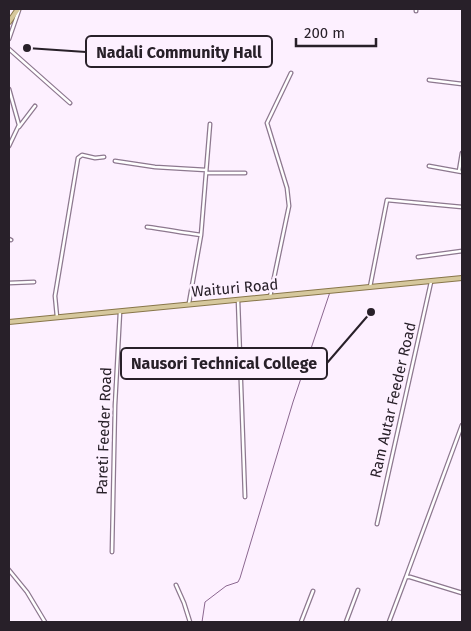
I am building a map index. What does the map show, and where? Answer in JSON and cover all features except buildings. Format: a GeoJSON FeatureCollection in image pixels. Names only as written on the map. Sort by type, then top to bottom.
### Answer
{"type":"FeatureCollection","features":[{"type":"Feature","properties":{"kind":"main road"},"geometry":{"type":"LineString","coordinates":[[9,22],[18,9]]}},
{"type":"Feature","properties":{"kind":"main road","name":"Waituri Road"},"geometry":{"type":"LineString","coordinates":[[9,322],[238,298],[270,297],[462,278]]}},
{"type":"Feature","properties":{"kind":"street"},"geometry":{"type":"LineString","coordinates":[[9,39],[18,9]]}},
{"type":"Feature","properties":{"kind":"street"},"geometry":{"type":"LineString","coordinates":[[9,22],[12,30]]}},
{"type":"Feature","properties":{"kind":"street"},"geometry":{"type":"LineString","coordinates":[[9,50],[70,103]]}},
{"type":"Feature","properties":{"kind":"street"},"geometry":{"type":"LineString","coordinates":[[270,297],[289,206],[287,188],[267,123],[291,72]]}},
{"type":"Feature","properties":{"kind":"street"},"geometry":{"type":"LineString","coordinates":[[429,80],[462,84]]}},
{"type":"Feature","properties":{"kind":"street"},"geometry":{"type":"LineString","coordinates":[[9,89],[18,125]]}},
{"type":"Feature","properties":{"kind":"street"},"geometry":{"type":"LineString","coordinates":[[9,146],[18,125],[35,106]]}},
{"type":"Feature","properties":{"kind":"street"},"geometry":{"type":"LineString","coordinates":[[189,304],[201,235],[210,124]]}},
{"type":"Feature","properties":{"kind":"street"},"geometry":{"type":"LineString","coordinates":[[429,166],[461,171],[462,153]]}},
{"type":"Feature","properties":{"kind":"street"},"geometry":{"type":"LineString","coordinates":[[57,317],[55,296],[78,158],[82,155],[94,158],[104,157]]}},
{"type":"Feature","properties":{"kind":"street"},"geometry":{"type":"LineString","coordinates":[[115,161],[155,167],[245,173]]}},
{"type":"Feature","properties":{"kind":"street"},"geometry":{"type":"LineString","coordinates":[[370,287],[385,202],[387,200],[462,206]]}},
{"type":"Feature","properties":{"kind":"street"},"geometry":{"type":"LineString","coordinates":[[147,226],[166,229],[171,232],[201,235]]}},
{"type":"Feature","properties":{"kind":"street"},"geometry":{"type":"LineString","coordinates":[[418,257],[462,251]]}},
{"type":"Feature","properties":{"kind":"street","name":"Ram Autar Feeder Road"},"geometry":{"type":"LineString","coordinates":[[376,524],[432,281]]}},
{"type":"Feature","properties":{"kind":"street"},"geometry":{"type":"LineString","coordinates":[[9,283],[34,282]]}},
{"type":"Feature","properties":{"kind":"street"},"geometry":{"type":"LineString","coordinates":[[238,298],[245,497]]}},
{"type":"Feature","properties":{"kind":"street","name":"Pareti Feeder Road"},"geometry":{"type":"LineString","coordinates":[[112,552],[115,404],[120,310]]}},
{"type":"Feature","properties":{"kind":"street"},"geometry":{"type":"LineString","coordinates":[[389,622],[462,425]]}},
{"type":"Feature","properties":{"kind":"street"},"geometry":{"type":"LineString","coordinates":[[9,570],[45,622]]}},
{"type":"Feature","properties":{"kind":"street"},"geometry":{"type":"LineString","coordinates":[[406,577],[462,593]]}},
{"type":"Feature","properties":{"kind":"street"},"geometry":{"type":"LineString","coordinates":[[176,585],[190,622]]}},
{"type":"Feature","properties":{"kind":"street"},"geometry":{"type":"LineString","coordinates":[[346,622],[358,590]]}},
{"type":"Feature","properties":{"kind":"street"},"geometry":{"type":"LineString","coordinates":[[301,622],[313,591]]}},
{"type":"Feature","properties":{"kind":"waterway"},"geometry":{"type":"LineString","coordinates":[[202,622],[205,602],[226,586],[238,582],[240,578],[293,402],[330,292]]}},
{"type":"Feature","properties":{"kind":"place","name":"Nadali Community Hall"},"geometry":{"type":"Point","coordinates":[27,48]}},
{"type":"Feature","properties":{"kind":"place","name":"Nausori Technical College"},"geometry":{"type":"Point","coordinates":[371,312]}}]}
